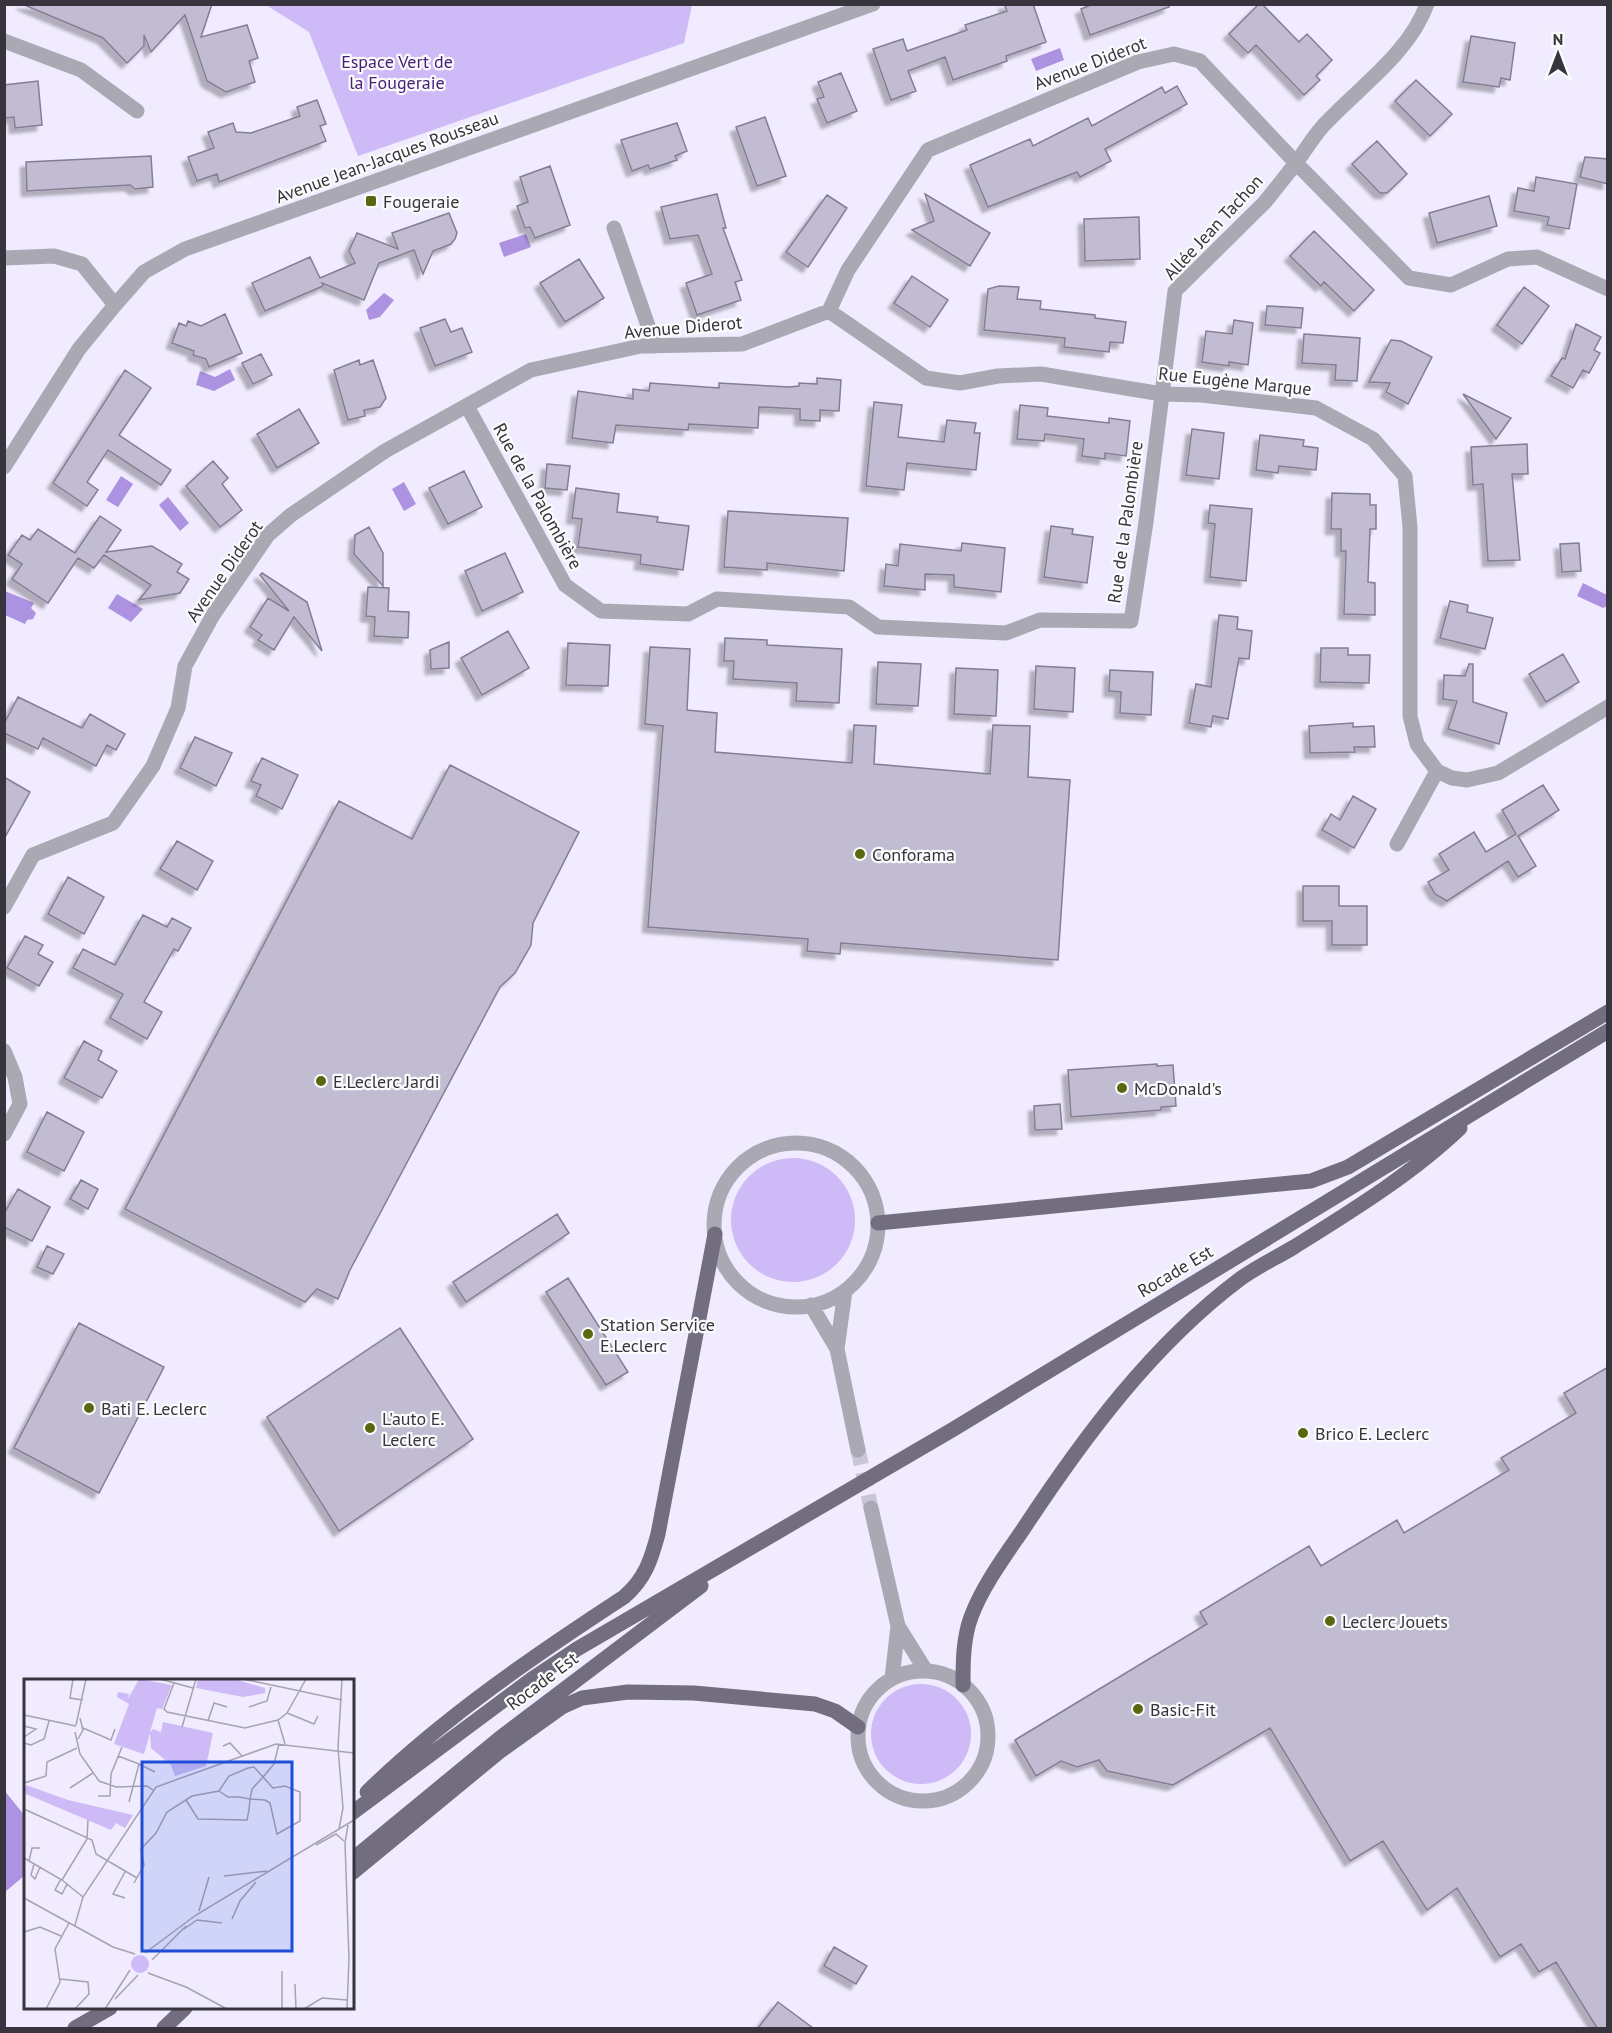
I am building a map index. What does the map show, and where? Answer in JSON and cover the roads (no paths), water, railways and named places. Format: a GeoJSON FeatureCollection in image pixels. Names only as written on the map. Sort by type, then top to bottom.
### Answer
{"type":"FeatureCollection","features":[{"type":"Feature","properties":{"kind":"main road"},"geometry":{"type":"LineString","coordinates":[[878,1222],[1190,1194],[1321,1178],[1348,1167],[1608,1012]]}},
{"type":"Feature","properties":{"kind":"main road","name":"Rocade Est"},"geometry":{"type":"LineString","coordinates":[[354,1812],[577,1649],[952,1430],[1608,1031]]}},
{"type":"Feature","properties":{"kind":"main road"},"geometry":{"type":"LineString","coordinates":[[963,1684],[963,1653],[971,1618],[991,1577],[1047,1492],[1140,1372],[1204,1306],[1243,1277],[1295,1246],[1430,1156],[1480,1108]]}},
{"type":"Feature","properties":{"kind":"main road"},"geometry":{"type":"LineString","coordinates":[[354,1804],[395,1764],[474,1703],[639,1584],[652,1558],[658,1534],[715,1234]]}},
{"type":"Feature","properties":{"kind":"main road","name":"Rocade Est"},"geometry":{"type":"LineString","coordinates":[[354,1858],[500,1738],[761,1541]]}},
{"type":"Feature","properties":{"kind":"main road"},"geometry":{"type":"LineString","coordinates":[[354,1871],[499,1752],[562,1707],[582,1698],[628,1692],[694,1693],[815,1704],[836,1711],[858,1727]]}},
{"type":"Feature","properties":{"kind":"main road"},"geometry":{"type":"LineString","coordinates":[[75,2028],[107,2009]]}},
{"type":"Feature","properties":{"kind":"main road"},"geometry":{"type":"LineString","coordinates":[[164,2028],[183,2009]]}},
{"type":"Feature","properties":{"kind":"street","name":"Avenue Jean-Jacques Rousseau"},"geometry":{"type":"LineString","coordinates":[[4,467],[79,349],[115,305],[144,272],[185,249],[873,4]]}},
{"type":"Feature","properties":{"kind":"street"},"geometry":{"type":"LineString","coordinates":[[1427,4],[1420,24],[1374,76],[1322,127],[1296,164],[1409,278],[1451,285],[1508,259],[1537,257],[1608,289]]}},
{"type":"Feature","properties":{"kind":"street"},"geometry":{"type":"LineString","coordinates":[[4,41],[81,70],[137,111]]}},
{"type":"Feature","properties":{"kind":"street","name":"Avenue Diderot"},"geometry":{"type":"LineString","coordinates":[[4,907],[33,855],[113,824],[153,766],[178,708],[185,666],[213,615],[268,535],[291,515],[385,451],[531,370],[641,346],[742,344],[829,311],[848,270],[928,150],[1138,62],[1174,54],[1200,61],[1296,164]]}},
{"type":"Feature","properties":{"kind":"street","name":"Allée Jean Tachon"},"geometry":{"type":"LineString","coordinates":[[1162,394],[1174,291],[1265,202],[1296,164]]}},
{"type":"Feature","properties":{"kind":"street"},"geometry":{"type":"LineString","coordinates":[[614,228],[655,346]]}},
{"type":"Feature","properties":{"kind":"street"},"geometry":{"type":"LineString","coordinates":[[4,258],[54,256],[82,264],[115,305]]}},
{"type":"Feature","properties":{"kind":"street","name":"Rue Eugène Marque"},"geometry":{"type":"LineString","coordinates":[[829,311],[926,378],[960,383],[998,376],[1041,374],[1162,394],[1201,395],[1316,408],[1373,439],[1405,476],[1410,527],[1410,716],[1417,744],[1437,771]]}},
{"type":"Feature","properties":{"kind":"street","name":"Rue de la Palombière"},"geometry":{"type":"LineString","coordinates":[[466,406],[565,585],[601,610],[688,614],[717,599],[849,607],[878,627],[1006,633],[1040,620],[1131,621],[1162,394]]}},
{"type":"Feature","properties":{"kind":"street"},"geometry":{"type":"LineString","coordinates":[[1397,844],[1437,771],[1452,778],[1484,779],[1498,773],[1608,707]]}},
{"type":"Feature","properties":{"kind":"street"},"geometry":{"type":"LineString","coordinates":[[4,1051],[15,1077],[20,1104],[4,1134]]}},
{"type":"Feature","properties":{"kind":"street"},"geometry":{"type":"LineString","coordinates":[[786,1143],[822,1147],[838,1154],[859,1172],[873,1195],[878,1222],[877,1242],[870,1261],[859,1278],[845,1291],[811,1305],[789,1306],[767,1301],[747,1291],[732,1275],[720,1256],[715,1234],[715,1212],[722,1191],[733,1172],[750,1158],[769,1147],[786,1143]]}},
{"type":"Feature","properties":{"kind":"street"},"geometry":{"type":"LineString","coordinates":[[837,1349],[845,1291]]}},
{"type":"Feature","properties":{"kind":"street"},"geometry":{"type":"LineString","coordinates":[[811,1305],[837,1349],[858,1450]]}},
{"type":"Feature","properties":{"kind":"street"},"geometry":{"type":"LineString","coordinates":[[871,1508],[898,1626],[926,1671]]}},
{"type":"Feature","properties":{"kind":"street"},"geometry":{"type":"LineString","coordinates":[[892,1678],[898,1626]]}},
{"type":"Feature","properties":{"kind":"street"},"geometry":{"type":"LineString","coordinates":[[926,1671],[952,1677],[963,1684],[972,1693],[982,1710],[987,1728],[987,1747],[982,1763],[973,1778],[961,1789],[946,1797],[929,1801],[896,1796],[882,1787],[870,1775],[862,1761],[858,1727],[869,1698],[892,1678],[903,1674],[926,1671]]}},
{"type":"Feature","properties":{"kind":"tunnel"},"geometry":{"type":"LineString","coordinates":[[858,1450],[871,1508]]}},
{"type":"Feature","properties":{"kind":"place","name":"Fougeraie"},"geometry":{"type":"Point","coordinates":[371,201]}},
{"type":"Feature","properties":{"kind":"place","name":"Conforama"},"geometry":{"type":"Point","coordinates":[860,854]}},
{"type":"Feature","properties":{"kind":"place","name":"E.Leclerc Jardi"},"geometry":{"type":"Point","coordinates":[321,1081]}},
{"type":"Feature","properties":{"kind":"place","name":"McDonald's"},"geometry":{"type":"Point","coordinates":[1122,1088]}},
{"type":"Feature","properties":{"kind":"place","name":"Station Service E.Leclerc"},"geometry":{"type":"Point","coordinates":[588,1334]}},
{"type":"Feature","properties":{"kind":"place","name":"Bati E. Leclerc"},"geometry":{"type":"Point","coordinates":[89,1408]}},
{"type":"Feature","properties":{"kind":"place","name":"L'auto E. Leclerc"},"geometry":{"type":"Point","coordinates":[370,1428]}},
{"type":"Feature","properties":{"kind":"place","name":"Brico E. Leclerc"},"geometry":{"type":"Point","coordinates":[1303,1433]}},
{"type":"Feature","properties":{"kind":"place","name":"Leclerc Jouets"},"geometry":{"type":"Point","coordinates":[1330,1621]}},
{"type":"Feature","properties":{"kind":"place","name":"Basic-Fit"},"geometry":{"type":"Point","coordinates":[1138,1709]}},
{"type":"Feature","properties":{"kind":"park label","name":"Espace Vert de la Fougeraie"},"geometry":{"type":"Point","coordinates":[397,71]}}]}
